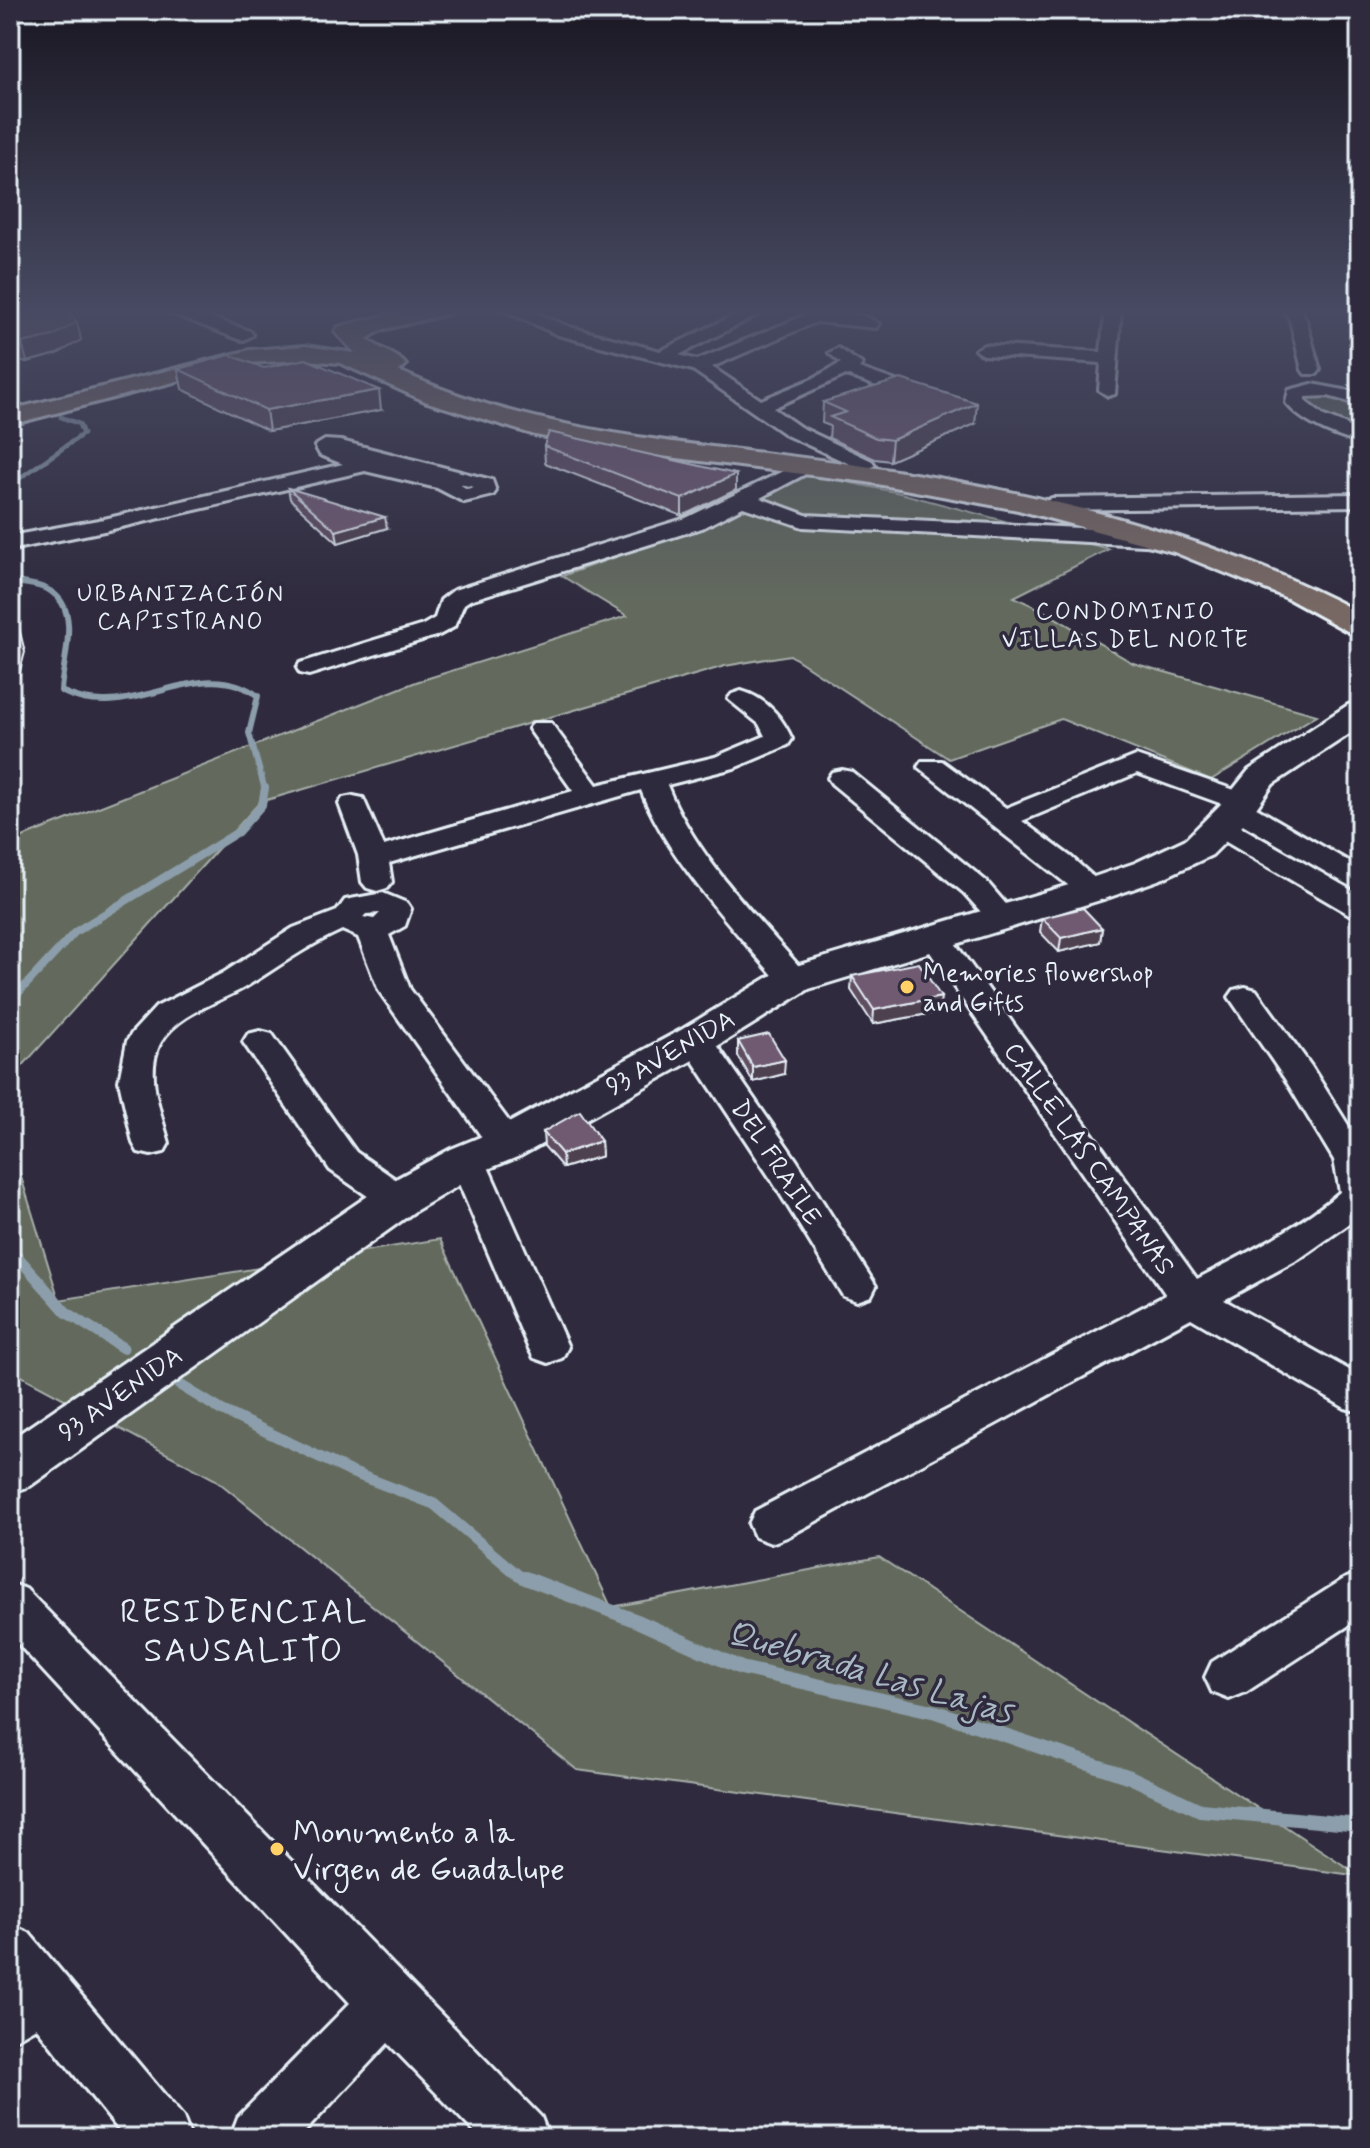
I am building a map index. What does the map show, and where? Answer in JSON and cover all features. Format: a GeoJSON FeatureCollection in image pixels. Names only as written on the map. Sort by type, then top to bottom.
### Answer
{"type":"FeatureCollection","features":[{"type":"Feature","properties":{"kind":"main road"},"geometry":{"type":"LineString","coordinates":[[10,418],[39,409]]}},
{"type":"Feature","properties":{"kind":"main road"},"geometry":{"type":"LineString","coordinates":[[476,409],[535,427],[606,441],[808,465],[1021,502],[1163,539],[1298,592],[1360,625]]}},
{"type":"Feature","properties":{"kind":"main road"},"geometry":{"type":"LineString","coordinates":[[505,409],[529,417],[678,442],[930,475],[1139,524],[1318,585],[1360,608]]}},
{"type":"Feature","properties":{"kind":"street"},"geometry":{"type":"LineString","coordinates":[[763,409],[815,444],[865,465]]}},
{"type":"Feature","properties":{"kind":"street"},"geometry":{"type":"LineString","coordinates":[[1303,409],[1317,420],[1360,437]]}},
{"type":"Feature","properties":{"kind":"street"},"geometry":{"type":"LineString","coordinates":[[341,447],[485,484],[486,491],[464,496],[444,483],[365,465],[323,448],[341,447]]}},
{"type":"Feature","properties":{"kind":"street"},"geometry":{"type":"LineString","coordinates":[[10,543],[343,458]]}},
{"type":"Feature","properties":{"kind":"street"},"geometry":{"type":"LineString","coordinates":[[66,531],[365,465]]}},
{"type":"Feature","properties":{"kind":"street"},"geometry":{"type":"LineString","coordinates":[[309,668],[431,630],[446,622],[453,600],[462,595],[694,523],[808,465]]}},
{"type":"Feature","properties":{"kind":"street"},"geometry":{"type":"LineString","coordinates":[[742,499],[803,521],[1163,539]]}},
{"type":"Feature","properties":{"kind":"street"},"geometry":{"type":"LineString","coordinates":[[1052,504],[1360,500]]}},
{"type":"Feature","properties":{"kind":"street"},"geometry":{"type":"LineString","coordinates":[[1139,524],[1159,502]]}},
{"type":"Feature","properties":{"kind":"street"},"geometry":{"type":"LineString","coordinates":[[373,858],[736,758],[767,747],[779,739],[770,720],[741,699]]}},
{"type":"Feature","properties":{"kind":"street","name":"93 AVENIDA"},"geometry":{"type":"LineString","coordinates":[[10,1470],[398,1199],[696,1040],[794,980],[1093,890],[1148,871],[1199,847],[1261,777],[1355,720]]}},
{"type":"Feature","properties":{"kind":"street"},"geometry":{"type":"LineString","coordinates":[[542,729],[590,796]]}},
{"type":"Feature","properties":{"kind":"street"},"geometry":{"type":"LineString","coordinates":[[1016,814],[1136,764],[1360,880]]}},
{"type":"Feature","properties":{"kind":"street"},"geometry":{"type":"LineString","coordinates":[[932,767],[1093,890]]}},
{"type":"Feature","properties":{"kind":"street"},"geometry":{"type":"LineString","coordinates":[[842,778],[975,887],[1002,917]]}},
{"type":"Feature","properties":{"kind":"street"},"geometry":{"type":"LineString","coordinates":[[651,780],[666,819],[728,902],[794,980]]}},
{"type":"Feature","properties":{"kind":"street"},"geometry":{"type":"LineString","coordinates":[[353,804],[373,858],[377,887],[364,916],[395,991],[487,1152],[548,1347]]}},
{"type":"Feature","properties":{"kind":"street"},"geometry":{"type":"LineString","coordinates":[[1233,812],[1360,908]]}},
{"type":"Feature","properties":{"kind":"street"},"geometry":{"type":"LineString","coordinates":[[151,1143],[136,1081],[144,1041],[168,1014],[234,980],[304,935],[364,916]]}},
{"type":"Feature","properties":{"kind":"street","name":"CALLE LAS CAMPANAS"},"geometry":{"type":"LineString","coordinates":[[936,939],[1189,1298]]}},
{"type":"Feature","properties":{"kind":"street"},"geometry":{"type":"LineString","coordinates":[[771,1524],[1111,1344],[1189,1298],[1286,1249],[1334,1218],[1359,1196],[1352,1160],[1299,1074],[1245,997]]}},
{"type":"Feature","properties":{"kind":"street","name":"DEL FRAILE"},"geometry":{"type":"LineString","coordinates":[[696,1040],[784,1170],[857,1286]]}},
{"type":"Feature","properties":{"kind":"street"},"geometry":{"type":"LineString","coordinates":[[260,1042],[343,1161],[398,1199]]}},
{"type":"Feature","properties":{"kind":"street"},"geometry":{"type":"LineString","coordinates":[[1189,1298],[1360,1396]]}},
{"type":"Feature","properties":{"kind":"street"},"geometry":{"type":"LineString","coordinates":[[1229,1677],[1360,1593]]}},
{"type":"Feature","properties":{"kind":"street"},"geometry":{"type":"LineString","coordinates":[[10,1603],[520,2138]]}},
{"type":"Feature","properties":{"kind":"street"},"geometry":{"type":"LineString","coordinates":[[20,1984],[162,2138]]}},
{"type":"Feature","properties":{"kind":"street"},"geometry":{"type":"LineString","coordinates":[[259,2138],[388,2003]]}},
{"type":"Feature","properties":{"kind":"green space"},"geometry":{"type":"Polygon","coordinates":[[[1360,409],[1360,430],[1315,410],[1360,409]]]}},
{"type":"Feature","properties":{"kind":"green space"},"geometry":{"type":"Polygon","coordinates":[[[803,473],[900,493],[1109,549],[1014,597],[1133,663],[1317,715],[1211,780],[1061,719],[949,759],[790,655],[725,666],[260,802],[10,1080],[10,842],[416,682],[627,616],[562,576],[680,534],[803,473]]]}},
{"type":"Feature","properties":{"kind":"green space"},"geometry":{"type":"Polygon","coordinates":[[[10,1141],[59,1300],[440,1239],[611,1607],[879,1557],[1360,1876],[577,1770],[216,1480],[10,1370],[10,1141]]]}},
{"type":"Feature","properties":{"kind":"building"},"geometry":{"type":"Polygon","coordinates":[[[840,409],[963,409],[892,440],[876,438],[830,417],[846,412],[840,409]]]}},
{"type":"Feature","properties":{"kind":"building"},"geometry":{"type":"Polygon","coordinates":[[[549,432],[736,474],[682,499],[544,446],[549,432]]]}},
{"type":"Feature","properties":{"kind":"building"},"geometry":{"type":"Polygon","coordinates":[[[288,488],[385,517],[336,531],[288,488]]]}},
{"type":"Feature","properties":{"kind":"building"},"geometry":{"type":"Polygon","coordinates":[[[10,623],[19,628],[10,659],[10,623]]]}},
{"type":"Feature","properties":{"kind":"building"},"geometry":{"type":"Polygon","coordinates":[[[1083,908],[1102,928],[1061,938],[1042,918],[1083,908]]]}},
{"type":"Feature","properties":{"kind":"building"},"geometry":{"type":"Polygon","coordinates":[[[919,963],[941,997],[874,1010],[852,976],[919,963]]]}},
{"type":"Feature","properties":{"kind":"building"},"geometry":{"type":"Polygon","coordinates":[[[769,1034],[785,1060],[753,1067],[738,1041],[769,1034]]]}},
{"type":"Feature","properties":{"kind":"building"},"geometry":{"type":"Polygon","coordinates":[[[580,1111],[601,1141],[562,1154],[543,1132],[580,1111]]]}},
{"type":"Feature","properties":{"kind":"waterway","name":"Quebrada Las Lajas"},"geometry":{"type":"LineString","coordinates":[[10,485],[83,434],[79,424],[61,417]]}},
{"type":"Feature","properties":{"kind":"waterway","name":"Quebrada Las Lajas"},"geometry":{"type":"LineString","coordinates":[[10,581],[43,588],[61,602],[68,625],[61,691],[87,700],[113,701],[212,681],[235,684],[258,696],[249,733],[265,789]]}},
{"type":"Feature","properties":{"kind":"waterway","name":"Quebrada Las Lajas"},"geometry":{"type":"LineString","coordinates":[[10,1002],[75,932],[238,832],[262,805],[265,789]]}},
{"type":"Feature","properties":{"kind":"waterway","name":"Quebrada Las Lajas"},"geometry":{"type":"LineString","coordinates":[[10,1248],[66,1312],[123,1348]]}},
{"type":"Feature","properties":{"kind":"waterway","name":"Quebrada Las Lajas"},"geometry":{"type":"LineString","coordinates":[[180,1385],[221,1410],[351,1472],[434,1504],[518,1575],[528,1579]]}},
{"type":"Feature","properties":{"kind":"waterway","name":"Quebrada Las Lajas"},"geometry":{"type":"LineString","coordinates":[[528,1579],[637,1621],[741,1668],[936,1712],[1130,1777],[1200,1810],[1360,1825]]}},
{"type":"Feature","properties":{"kind":"place","name":"Memories flowershop and Gifts"},"geometry":{"type":"Point","coordinates":[907,987]}},
{"type":"Feature","properties":{"kind":"place","name":"Monumento a la Virgen de Guadalupe"},"geometry":{"type":"Point","coordinates":[277,1849]}},
{"type":"Feature","properties":{"kind":"district","name":"URBANIZACIÓN CAPISTRANO"},"geometry":{"type":"Point","coordinates":[181,607]}},
{"type":"Feature","properties":{"kind":"district","name":"CONDOMINIO VILLAS DEL NORTE"},"geometry":{"type":"Point","coordinates":[1126,625]}},
{"type":"Feature","properties":{"kind":"district","name":"RESIDENCIAL SAUSALITO"},"geometry":{"type":"Point","coordinates":[244,1630]}}]}
